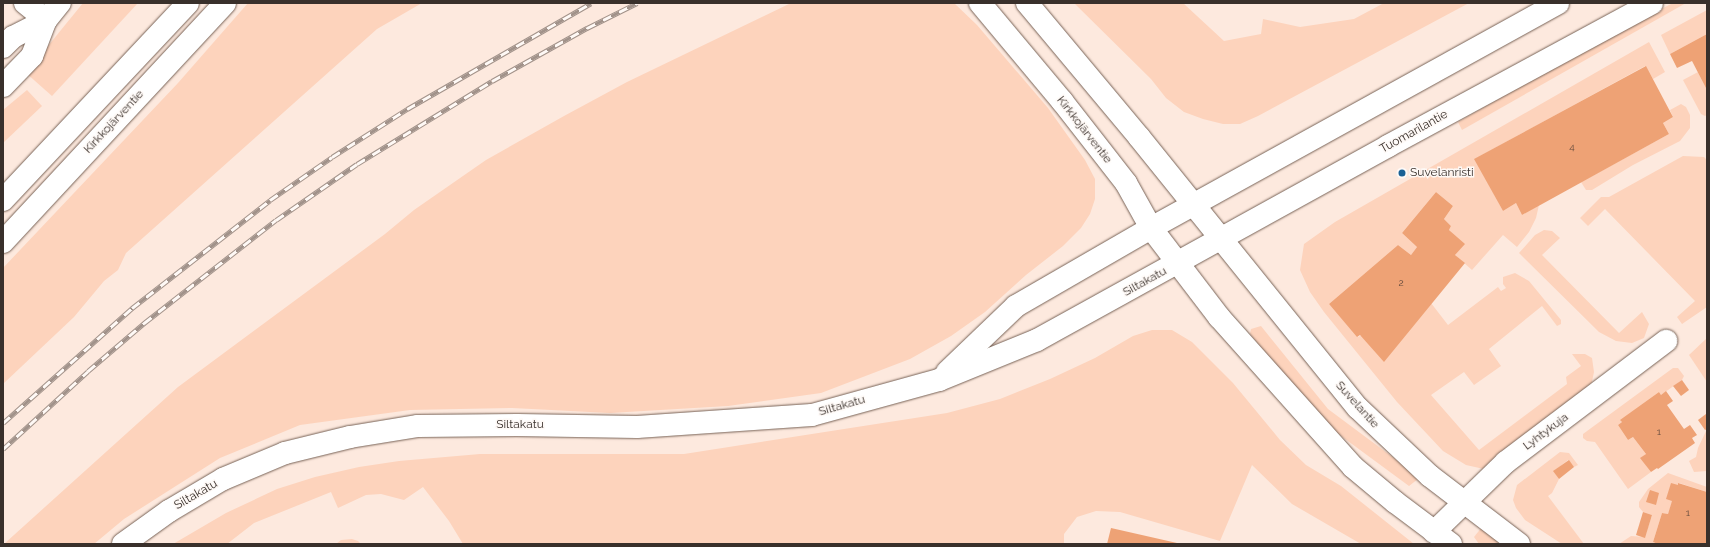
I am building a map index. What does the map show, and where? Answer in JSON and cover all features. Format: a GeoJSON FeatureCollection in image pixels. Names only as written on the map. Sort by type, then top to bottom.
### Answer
{"type":"FeatureCollection","features":[{"type":"Feature","properties":{"kind":"street"},"geometry":{"type":"LineString","coordinates":[[25,3],[46,20]]}},
{"type":"Feature","properties":{"kind":"street"},"geometry":{"type":"LineString","coordinates":[[3,86],[32,56],[46,20],[60,3]]}},
{"type":"Feature","properties":{"kind":"street"},"geometry":{"type":"LineString","coordinates":[[3,200],[188,3]]}},
{"type":"Feature","properties":{"kind":"street","name":"Kirkkojärventie"},"geometry":{"type":"LineString","coordinates":[[3,242],[225,3]]}},
{"type":"Feature","properties":{"kind":"street","name":"Kirkkojärventie"},"geometry":{"type":"LineString","coordinates":[[980,3],[1062,101],[1126,183],[1151,228],[1178,264]]}},
{"type":"Feature","properties":{"kind":"street"},"geometry":{"type":"LineString","coordinates":[[1027,3],[1220,240]]}},
{"type":"Feature","properties":{"kind":"street"},"geometry":{"type":"LineString","coordinates":[[1151,228],[1558,3]]}},
{"type":"Feature","properties":{"kind":"street","name":"Tuomarilantie"},"geometry":{"type":"LineString","coordinates":[[1178,264],[1409,134],[1652,3]]}},
{"type":"Feature","properties":{"kind":"street"},"geometry":{"type":"LineString","coordinates":[[3,47],[12,37],[46,20]]}},
{"type":"Feature","properties":{"kind":"street","name":"Siltakatu"},"geometry":{"type":"LineString","coordinates":[[939,380],[1016,306],[1151,228]]}},
{"type":"Feature","properties":{"kind":"street","name":"Suvelantie"},"geometry":{"type":"LineString","coordinates":[[1220,240],[1358,408],[1430,476],[1463,503],[1519,544]]}},
{"type":"Feature","properties":{"kind":"street"},"geometry":{"type":"LineString","coordinates":[[1178,264],[1219,317],[1353,466],[1395,502],[1451,544]]}},
{"type":"Feature","properties":{"kind":"street","name":"Siltakatu"},"geometry":{"type":"LineString","coordinates":[[123,544],[169,511],[223,479],[285,453],[350,437],[418,426],[517,425],[637,427],[812,415],[939,380],[1037,340],[1178,264]]}},
{"type":"Feature","properties":{"kind":"street","name":"Lyhtykuja"},"geometry":{"type":"LineString","coordinates":[[1434,532],[1506,462],[1666,341]]}},
{"type":"Feature","properties":{"kind":"shaded area"},"geometry":{"type":"Polygon","coordinates":[[[83,3],[138,3],[52,96],[26,73],[83,3]]]}},
{"type":"Feature","properties":{"kind":"shaded area"},"geometry":{"type":"Polygon","coordinates":[[[248,3],[422,3],[377,29],[126,253],[118,270],[104,281],[74,317],[3,384],[3,268],[178,83],[248,3]]]}},
{"type":"Feature","properties":{"kind":"shaded area"},"geometry":{"type":"Polygon","coordinates":[[[791,3],[954,3],[977,25],[1048,108],[1085,160],[1095,179],[1095,199],[1090,214],[1081,228],[1063,246],[1026,275],[985,312],[951,336],[910,359],[821,393],[728,406],[610,413],[512,408],[410,410],[300,425],[220,458],[124,519],[94,544],[4,544],[178,387],[385,234],[414,210],[486,160],[627,82],[791,3]]]}},
{"type":"Feature","properties":{"kind":"shaded area"},"geometry":{"type":"Polygon","coordinates":[[[1074,3],[1183,3],[1224,41],[1261,34],[1263,19],[1300,27],[1354,19],[1384,3],[1469,3],[1258,116],[1240,124],[1223,124],[1184,112],[1166,98],[1151,79],[1074,3]]]}},
{"type":"Feature","properties":{"kind":"shaded area"},"geometry":{"type":"Polygon","coordinates":[[[1673,3],[1686,3],[1462,130],[1458,122],[1603,39],[1673,3]]]}},
{"type":"Feature","properties":{"kind":"shaded area"},"geometry":{"type":"Polygon","coordinates":[[[1707,10],[1707,34],[1670,54],[1661,35],[1707,10]]]}},
{"type":"Feature","properties":{"kind":"shaded area"},"geometry":{"type":"Polygon","coordinates":[[[1649,42],[1665,72],[1653,79],[1645,66],[1475,159],[1503,211],[1516,203],[1522,215],[1539,205],[1536,218],[1529,232],[1517,247],[1503,235],[1472,270],[1455,255],[1464,244],[1449,230],[1451,226],[1444,219],[1453,206],[1436,192],[1402,233],[1417,247],[1411,255],[1398,245],[1329,304],[1358,337],[1431,303],[1448,325],[1498,287],[1501,291],[1506,288],[1503,284],[1503,277],[1515,273],[1529,281],[1561,320],[1561,324],[1557,326],[1542,306],[1489,349],[1501,366],[1474,385],[1464,372],[1431,395],[1479,450],[1567,384],[1566,377],[1581,366],[1572,354],[1585,354],[1592,358],[1594,372],[1591,386],[1484,469],[1466,465],[1443,451],[1397,402],[1324,312],[1310,292],[1300,270],[1304,244],[1335,222],[1649,42]]]}},
{"type":"Feature","properties":{"kind":"shaded area"},"geometry":{"type":"Polygon","coordinates":[[[1698,72],[1707,90],[1707,115],[1705,116],[1701,114],[1683,80],[1698,72]]]}},
{"type":"Feature","properties":{"kind":"shaded area"},"geometry":{"type":"Polygon","coordinates":[[[27,90],[42,106],[3,143],[3,110],[27,90]]]}},
{"type":"Feature","properties":{"kind":"shaded area"},"geometry":{"type":"Polygon","coordinates":[[[1681,104],[1686,107],[1690,115],[1690,128],[1680,141],[1633,165],[1592,190],[1586,190],[1581,182],[1669,134],[1663,123],[1673,117],[1670,110],[1681,104]]]}},
{"type":"Feature","properties":{"kind":"shaded area"},"geometry":{"type":"Polygon","coordinates":[[[1683,156],[1704,157],[1707,160],[1707,307],[1682,324],[1677,317],[1695,301],[1605,209],[1588,226],[1580,218],[1601,197],[1609,197],[1683,156]]]}},
{"type":"Feature","properties":{"kind":"shaded area"},"geometry":{"type":"Polygon","coordinates":[[[1544,230],[1552,231],[1560,238],[1542,255],[1619,333],[1642,312],[1649,324],[1644,338],[1632,343],[1616,341],[1599,332],[1519,253],[1535,235],[1544,230]]]}},
{"type":"Feature","properties":{"kind":"shaded area"},"geometry":{"type":"Polygon","coordinates":[[[1261,326],[1328,409],[1418,476],[1418,479],[1409,486],[1337,433],[1292,386],[1250,334],[1251,329],[1261,326]]]}},
{"type":"Feature","properties":{"kind":"shaded area"},"geometry":{"type":"Polygon","coordinates":[[[1152,330],[1172,330],[1192,342],[1233,383],[1280,440],[1306,465],[1341,486],[1414,544],[1361,544],[1292,504],[1252,465],[1220,541],[1120,512],[1096,511],[1077,517],[1064,534],[1064,544],[463,544],[449,521],[423,487],[404,500],[381,494],[366,495],[338,508],[331,492],[254,523],[227,544],[173,544],[226,513],[277,489],[315,477],[359,467],[399,461],[480,454],[684,454],[947,413],[1000,399],[1050,379],[1095,358],[1133,336],[1152,330]]]}},
{"type":"Feature","properties":{"kind":"shaded area"},"geometry":{"type":"Polygon","coordinates":[[[1707,338],[1707,382],[1689,355],[1707,338]]]}},
{"type":"Feature","properties":{"kind":"shaded area"},"geometry":{"type":"Polygon","coordinates":[[[1673,368],[1678,368],[1684,376],[1682,380],[1661,395],[1659,392],[1621,420],[1622,422],[1618,425],[1628,440],[1633,437],[1646,454],[1641,458],[1651,472],[1628,489],[1595,442],[1587,441],[1583,438],[1583,434],[1673,368]]]}},
{"type":"Feature","properties":{"kind":"shaded area"},"geometry":{"type":"Polygon","coordinates":[[[1707,429],[1707,471],[1694,472],[1689,461],[1696,457],[1698,448],[1707,429]]]}},
{"type":"Feature","properties":{"kind":"shaded area"},"geometry":{"type":"Polygon","coordinates":[[[1560,452],[1569,453],[1578,465],[1574,467],[1568,460],[1554,471],[1559,479],[1552,493],[1548,496],[1584,544],[1562,544],[1525,520],[1516,508],[1513,500],[1517,485],[1560,452]]]}},
{"type":"Feature","properties":{"kind":"shaded area"},"geometry":{"type":"Polygon","coordinates":[[[1668,473],[1707,487],[1707,492],[1679,483],[1668,514],[1662,513],[1653,542],[1658,544],[1619,544],[1631,536],[1645,537],[1652,515],[1643,512],[1639,507],[1639,502],[1648,489],[1668,473]]]}},
{"type":"Feature","properties":{"kind":"shaded area"},"geometry":{"type":"Polygon","coordinates":[[[1482,527],[1506,544],[1479,544],[1474,537],[1482,527]]]}},
{"type":"Feature","properties":{"kind":"shaded area"},"geometry":{"type":"Polygon","coordinates":[[[352,539],[361,544],[336,544],[341,540],[352,539]]]}},
{"type":"Feature","properties":{"kind":"building"},"geometry":{"type":"Polygon","coordinates":[[[1707,34],[1707,90],[1692,61],[1677,68],[1670,54],[1707,34]]]}},
{"type":"Feature","properties":{"kind":"building"},"geometry":{"type":"Polygon","coordinates":[[[1646,66],[1673,117],[1663,123],[1669,134],[1522,215],[1516,203],[1503,211],[1474,159],[1646,66]]]}},
{"type":"Feature","properties":{"kind":"building"},"geometry":{"type":"Polygon","coordinates":[[[1436,192],[1453,206],[1444,219],[1451,226],[1449,230],[1465,244],[1455,255],[1465,263],[1384,362],[1360,335],[1357,337],[1329,304],[1398,245],[1411,255],[1417,247],[1402,233],[1436,192]]]}},
{"type":"Feature","properties":{"kind":"building"},"geometry":{"type":"Polygon","coordinates":[[[1682,380],[1689,390],[1681,396],[1673,386],[1682,380]]]}},
{"type":"Feature","properties":{"kind":"building"},"geometry":{"type":"Polygon","coordinates":[[[1666,391],[1673,401],[1667,405],[1684,429],[1690,425],[1697,435],[1692,438],[1695,443],[1658,469],[1657,468],[1651,472],[1640,458],[1646,454],[1633,437],[1628,440],[1618,425],[1622,422],[1620,420],[1659,392],[1661,395],[1666,391]]]}},
{"type":"Feature","properties":{"kind":"building"},"geometry":{"type":"Polygon","coordinates":[[[1706,414],[1707,429],[1705,430],[1698,420],[1706,414]]]}},
{"type":"Feature","properties":{"kind":"building"},"geometry":{"type":"Polygon","coordinates":[[[1569,460],[1574,467],[1559,479],[1553,471],[1569,460]]]}},
{"type":"Feature","properties":{"kind":"building"},"geometry":{"type":"Polygon","coordinates":[[[1671,483],[1678,485],[1678,483],[1707,492],[1707,544],[1658,544],[1653,542],[1662,513],[1668,514],[1672,501],[1666,499],[1671,483]]]}},
{"type":"Feature","properties":{"kind":"building"},"geometry":{"type":"Polygon","coordinates":[[[1650,490],[1659,493],[1656,505],[1646,502],[1650,490]]]}},
{"type":"Feature","properties":{"kind":"building"},"geometry":{"type":"Polygon","coordinates":[[[1643,512],[1652,515],[1645,538],[1636,535],[1643,512]]]}},
{"type":"Feature","properties":{"kind":"building"},"geometry":{"type":"Polygon","coordinates":[[[1111,528],[1177,543],[1177,544],[1107,544],[1111,528]]]}},
{"type":"Feature","properties":{"kind":"railway"},"geometry":{"type":"LineString","coordinates":[[3,423],[132,308],[270,200],[332,157],[407,109],[591,3]]}},
{"type":"Feature","properties":{"kind":"railway"},"geometry":{"type":"LineString","coordinates":[[3,449],[88,371],[144,323],[276,220],[357,164],[492,81],[587,28],[637,3]]}},
{"type":"Feature","properties":{"kind":"place","name":"Suvelanristi"},"geometry":{"type":"Point","coordinates":[1402,173]}}]}
